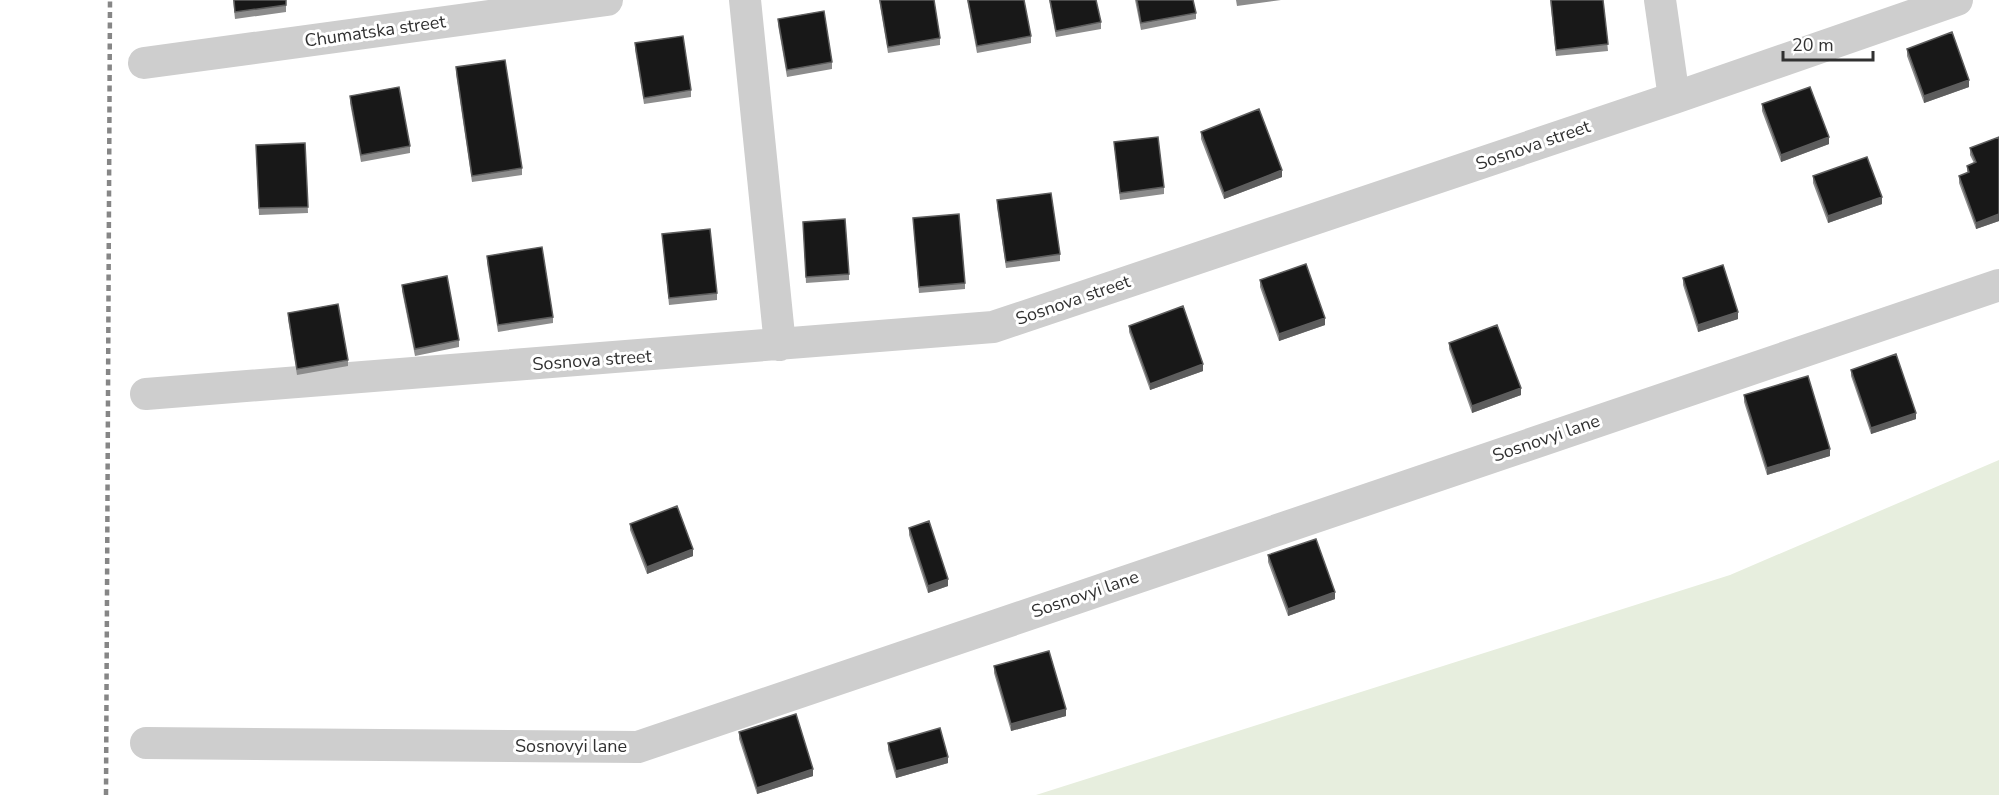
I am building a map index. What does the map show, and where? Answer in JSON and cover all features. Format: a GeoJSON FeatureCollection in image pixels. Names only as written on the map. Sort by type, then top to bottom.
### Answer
{"type":"FeatureCollection","features":[{"type":"Feature","properties":{"kind":"street","name":"Chumatska street"},"geometry":{"type":"LineString","coordinates":[[144,63],[607,0]]}},
{"type":"Feature","properties":{"kind":"street"},"geometry":{"type":"LineString","coordinates":[[745,0],[780,345]]}},
{"type":"Feature","properties":{"kind":"street"},"geometry":{"type":"LineString","coordinates":[[1660,0],[1674,98]]}},
{"type":"Feature","properties":{"kind":"street","name":"Sosnova street"},"geometry":{"type":"LineString","coordinates":[[146,394],[993,327],[1674,98],[1957,0]]}},
{"type":"Feature","properties":{"kind":"street","name":"Sosnovyi lane"},"geometry":{"type":"LineString","coordinates":[[146,742],[638,747],[1999,285]]}},
{"type":"Feature","properties":{"kind":"green space"},"geometry":{"type":"Polygon","coordinates":[[[1999,460],[1999,795],[1036,795],[1730,575],[1999,460]]]}},
{"type":"Feature","properties":{"kind":"building"},"geometry":{"type":"Polygon","coordinates":[[[234,0],[286,0],[286,5],[235,12],[234,0]]]}},
{"type":"Feature","properties":{"kind":"building"},"geometry":{"type":"Polygon","coordinates":[[[880,0],[934,0],[940,38],[888,47],[880,0]]]}},
{"type":"Feature","properties":{"kind":"building"},"geometry":{"type":"Polygon","coordinates":[[[968,0],[1024,0],[1031,36],[977,46],[968,0]]]}},
{"type":"Feature","properties":{"kind":"building"},"geometry":{"type":"Polygon","coordinates":[[[1050,0],[1096,0],[1101,22],[1056,31],[1050,0]]]}},
{"type":"Feature","properties":{"kind":"building"},"geometry":{"type":"Polygon","coordinates":[[[1137,0],[1193,0],[1196,13],[1141,23],[1137,0]]]}},
{"type":"Feature","properties":{"kind":"building"},"geometry":{"type":"Polygon","coordinates":[[[1551,0],[1603,0],[1608,44],[1556,50],[1551,0]]]}},
{"type":"Feature","properties":{"kind":"building"},"geometry":{"type":"Polygon","coordinates":[[[824,11],[832,62],[787,70],[778,19],[824,11]]]}},
{"type":"Feature","properties":{"kind":"building"},"geometry":{"type":"Polygon","coordinates":[[[1952,32],[1969,80],[1924,96],[1907,49],[1952,32]]]}},
{"type":"Feature","properties":{"kind":"building"},"geometry":{"type":"Polygon","coordinates":[[[683,36],[691,90],[644,98],[635,43],[683,36]]]}},
{"type":"Feature","properties":{"kind":"building"},"geometry":{"type":"Polygon","coordinates":[[[505,60],[522,168],[472,176],[456,67],[505,60]]]}},
{"type":"Feature","properties":{"kind":"building"},"geometry":{"type":"Polygon","coordinates":[[[399,87],[410,146],[361,155],[350,96],[399,87]]]}},
{"type":"Feature","properties":{"kind":"building"},"geometry":{"type":"Polygon","coordinates":[[[1810,87],[1829,137],[1781,155],[1762,104],[1810,87]]]}},
{"type":"Feature","properties":{"kind":"building"},"geometry":{"type":"Polygon","coordinates":[[[1259,109],[1282,170],[1224,193],[1201,132],[1259,109]]]}},
{"type":"Feature","properties":{"kind":"building"},"geometry":{"type":"Polygon","coordinates":[[[1158,137],[1164,187],[1120,193],[1114,142],[1158,137]]]}},
{"type":"Feature","properties":{"kind":"building"},"geometry":{"type":"Polygon","coordinates":[[[1999,137],[1999,214],[1976,223],[1959,176],[1969,172],[1967,166],[1976,162],[1970,148],[1999,137]]]}},
{"type":"Feature","properties":{"kind":"building"},"geometry":{"type":"Polygon","coordinates":[[[305,143],[308,207],[259,208],[256,145],[305,143]]]}},
{"type":"Feature","properties":{"kind":"building"},"geometry":{"type":"Polygon","coordinates":[[[1867,157],[1882,197],[1828,216],[1813,176],[1867,157]]]}},
{"type":"Feature","properties":{"kind":"building"},"geometry":{"type":"Polygon","coordinates":[[[1051,193],[1060,254],[1006,262],[997,200],[1051,193]]]}},
{"type":"Feature","properties":{"kind":"building"},"geometry":{"type":"Polygon","coordinates":[[[959,214],[965,283],[919,287],[913,218],[959,214]]]}},
{"type":"Feature","properties":{"kind":"building"},"geometry":{"type":"Polygon","coordinates":[[[845,219],[849,274],[806,277],[803,222],[845,219]]]}},
{"type":"Feature","properties":{"kind":"building"},"geometry":{"type":"Polygon","coordinates":[[[710,229],[717,293],[669,298],[662,234],[710,229]]]}},
{"type":"Feature","properties":{"kind":"building"},"geometry":{"type":"Polygon","coordinates":[[[542,247],[553,317],[498,325],[487,256],[542,247]]]}},
{"type":"Feature","properties":{"kind":"building"},"geometry":{"type":"Polygon","coordinates":[[[1306,264],[1325,318],[1279,334],[1260,280],[1306,264]]]}},
{"type":"Feature","properties":{"kind":"building"},"geometry":{"type":"Polygon","coordinates":[[[1723,265],[1738,312],[1698,325],[1683,278],[1723,265]]]}},
{"type":"Feature","properties":{"kind":"building"},"geometry":{"type":"Polygon","coordinates":[[[447,276],[459,340],[415,349],[402,285],[447,276]]]}},
{"type":"Feature","properties":{"kind":"building"},"geometry":{"type":"Polygon","coordinates":[[[338,304],[348,360],[297,369],[288,313],[338,304]]]}},
{"type":"Feature","properties":{"kind":"building"},"geometry":{"type":"Polygon","coordinates":[[[1183,306],[1203,364],[1150,384],[1129,326],[1183,306]]]}},
{"type":"Feature","properties":{"kind":"building"},"geometry":{"type":"Polygon","coordinates":[[[1497,325],[1521,388],[1472,406],[1449,343],[1497,325]]]}},
{"type":"Feature","properties":{"kind":"building"},"geometry":{"type":"Polygon","coordinates":[[[1896,354],[1916,413],[1871,428],[1851,370],[1896,354]]]}},
{"type":"Feature","properties":{"kind":"building"},"geometry":{"type":"Polygon","coordinates":[[[1808,376],[1830,449],[1767,468],[1744,395],[1808,376]]]}},
{"type":"Feature","properties":{"kind":"building"},"geometry":{"type":"Polygon","coordinates":[[[677,506],[693,549],[647,567],[630,524],[677,506]]]}},
{"type":"Feature","properties":{"kind":"building"},"geometry":{"type":"Polygon","coordinates":[[[929,521],[948,579],[928,586],[909,528],[929,521]]]}},
{"type":"Feature","properties":{"kind":"building"},"geometry":{"type":"Polygon","coordinates":[[[1316,539],[1335,592],[1288,609],[1268,555],[1316,539]]]}},
{"type":"Feature","properties":{"kind":"building"},"geometry":{"type":"Polygon","coordinates":[[[1049,651],[1066,709],[1011,724],[994,666],[1049,651]]]}},
{"type":"Feature","properties":{"kind":"building"},"geometry":{"type":"Polygon","coordinates":[[[796,714],[813,769],[757,788],[739,732],[796,714]]]}},
{"type":"Feature","properties":{"kind":"building"},"geometry":{"type":"Polygon","coordinates":[[[940,728],[948,757],[896,771],[888,743],[940,728]]]}},
{"type":"Feature","properties":{"kind":"railway"},"geometry":{"type":"LineString","coordinates":[[106,795],[110,0]]}}]}
